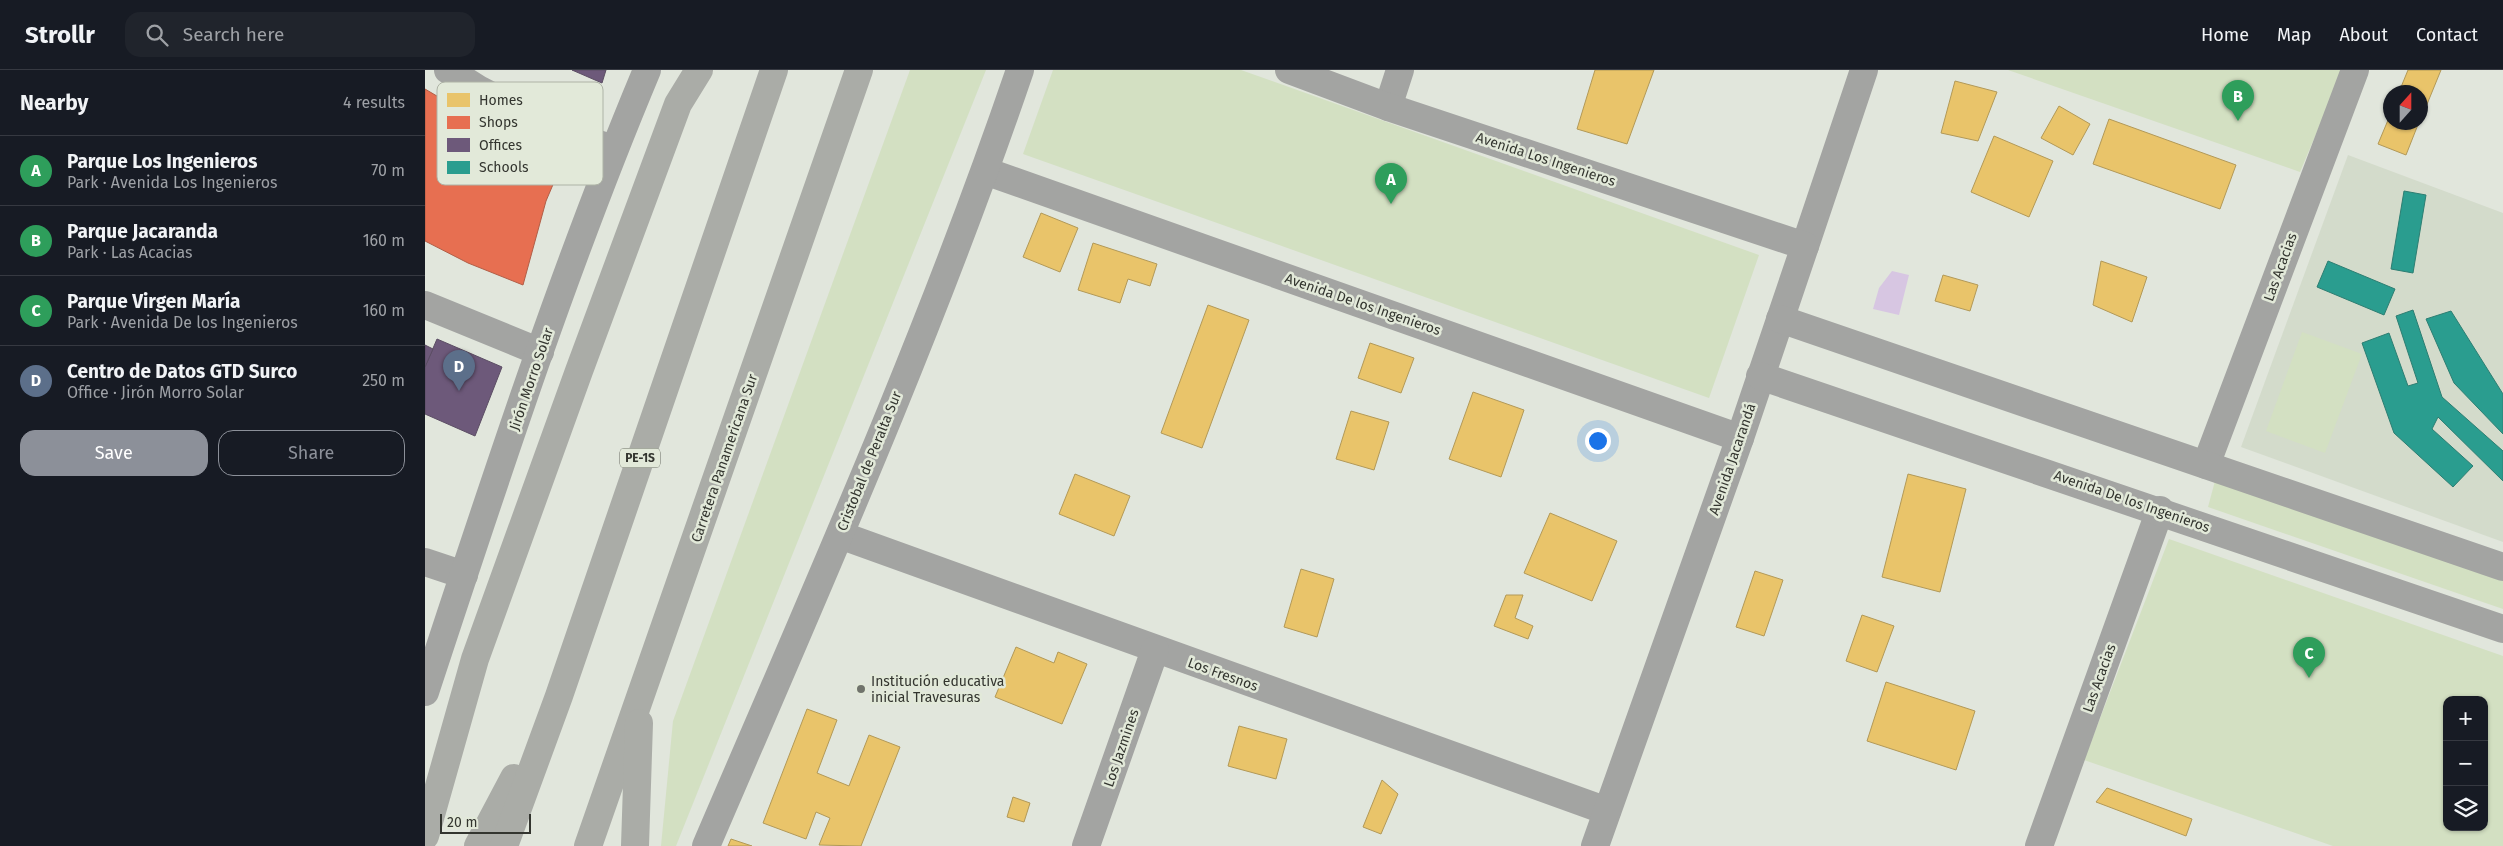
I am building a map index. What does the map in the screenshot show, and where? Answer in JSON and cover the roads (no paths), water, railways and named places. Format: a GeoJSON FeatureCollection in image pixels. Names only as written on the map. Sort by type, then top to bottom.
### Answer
{"type":"FeatureCollection","features":[{"type":"Feature","properties":{"kind":"highway"},"geometry":{"type":"LineString","coordinates":[[425,836],[475,659],[565,408],[678,104],[699,70]]}},
{"type":"Feature","properties":{"kind":"highway","name":"PE-1S"},"geometry":{"type":"LineString","coordinates":[[504,846],[559,696],[774,70]]}},
{"type":"Feature","properties":{"kind":"highway","name":"Carretera Panamericana Sur"},"geometry":{"type":"LineString","coordinates":[[588,846],[859,70]]}},
{"type":"Feature","properties":{"kind":"highway"},"geometry":{"type":"LineString","coordinates":[[478,846],[559,696]]}},
{"type":"Feature","properties":{"kind":"highway"},"geometry":{"type":"LineString","coordinates":[[635,846],[640,696]]}},
{"type":"Feature","properties":{"kind":"street"},"geometry":{"type":"LineString","coordinates":[[448,70],[467,82]]}},
{"type":"Feature","properties":{"kind":"street","name":"Jirón Morro Solar"},"geometry":{"type":"LineString","coordinates":[[603,179],[647,70]]}},
{"type":"Feature","properties":{"kind":"street","name":"Cristobal de Peralta Sur"},"geometry":{"type":"LineString","coordinates":[[706,846],[840,535],[985,171],[1020,70]]}},
{"type":"Feature","properties":{"kind":"street","name":"Avenida Los Ingenieros"},"geometry":{"type":"LineString","coordinates":[[1289,70],[1388,107],[1805,246]]}},
{"type":"Feature","properties":{"kind":"street"},"geometry":{"type":"LineString","coordinates":[[1388,107],[1400,70]]}},
{"type":"Feature","properties":{"kind":"street","name":"Avenida Jacarandá"},"geometry":{"type":"LineString","coordinates":[[1595,846],[1740,438],[1864,70]]}},
{"type":"Feature","properties":{"kind":"street","name":"Las Acacias"},"geometry":{"type":"LineString","coordinates":[[2206,465],[2355,70]]}},
{"type":"Feature","properties":{"kind":"street"},"geometry":{"type":"LineString","coordinates":[[603,145],[614,149]]}},
{"type":"Feature","properties":{"kind":"street","name":"Avenida De los Ingenieros"},"geometry":{"type":"LineString","coordinates":[[985,171],[1740,438]]}},
{"type":"Feature","properties":{"kind":"street","name":"Jirón Morro Solar"},"geometry":{"type":"LineString","coordinates":[[425,692],[540,352],[601,185]]}},
{"type":"Feature","properties":{"kind":"street"},"geometry":{"type":"LineString","coordinates":[[425,305],[540,352]]}},
{"type":"Feature","properties":{"kind":"street"},"geometry":{"type":"LineString","coordinates":[[1780,319],[2503,567]]}},
{"type":"Feature","properties":{"kind":"street","name":"Avenida De los Ingenieros"},"geometry":{"type":"LineString","coordinates":[[1760,376],[2160,510],[2503,628]]}},
{"type":"Feature","properties":{"kind":"street","name":"Las Acacias"},"geometry":{"type":"LineString","coordinates":[[2039,846],[2160,510]]}},
{"type":"Feature","properties":{"kind":"street","name":"Los Fresnos"},"geometry":{"type":"LineString","coordinates":[[840,535],[1155,650],[1607,811]]}},
{"type":"Feature","properties":{"kind":"street"},"geometry":{"type":"LineString","coordinates":[[425,562],[464,575]]}},
{"type":"Feature","properties":{"kind":"street","name":"Los Jazmines"},"geometry":{"type":"LineString","coordinates":[[1086,846],[1155,650]]}},
{"type":"Feature","properties":{"kind":"place","name":"Parque Jacaranda"},"geometry":{"type":"Point","coordinates":[2238,121]}},
{"type":"Feature","properties":{"kind":"place","name":"Parque Los Ingenieros"},"geometry":{"type":"Point","coordinates":[1391,204]}},
{"type":"Feature","properties":{"kind":"place","name":"Centro de Datos GTD Surco"},"geometry":{"type":"Point","coordinates":[459,391]}},
{"type":"Feature","properties":{"kind":"place","name":"Parque Virgen María"},"geometry":{"type":"Point","coordinates":[2309,678]}},
{"type":"Feature","properties":{"kind":"place","name":"Institución educativa inicial Travesuras"},"geometry":{"type":"Point","coordinates":[861,689]}}]}
